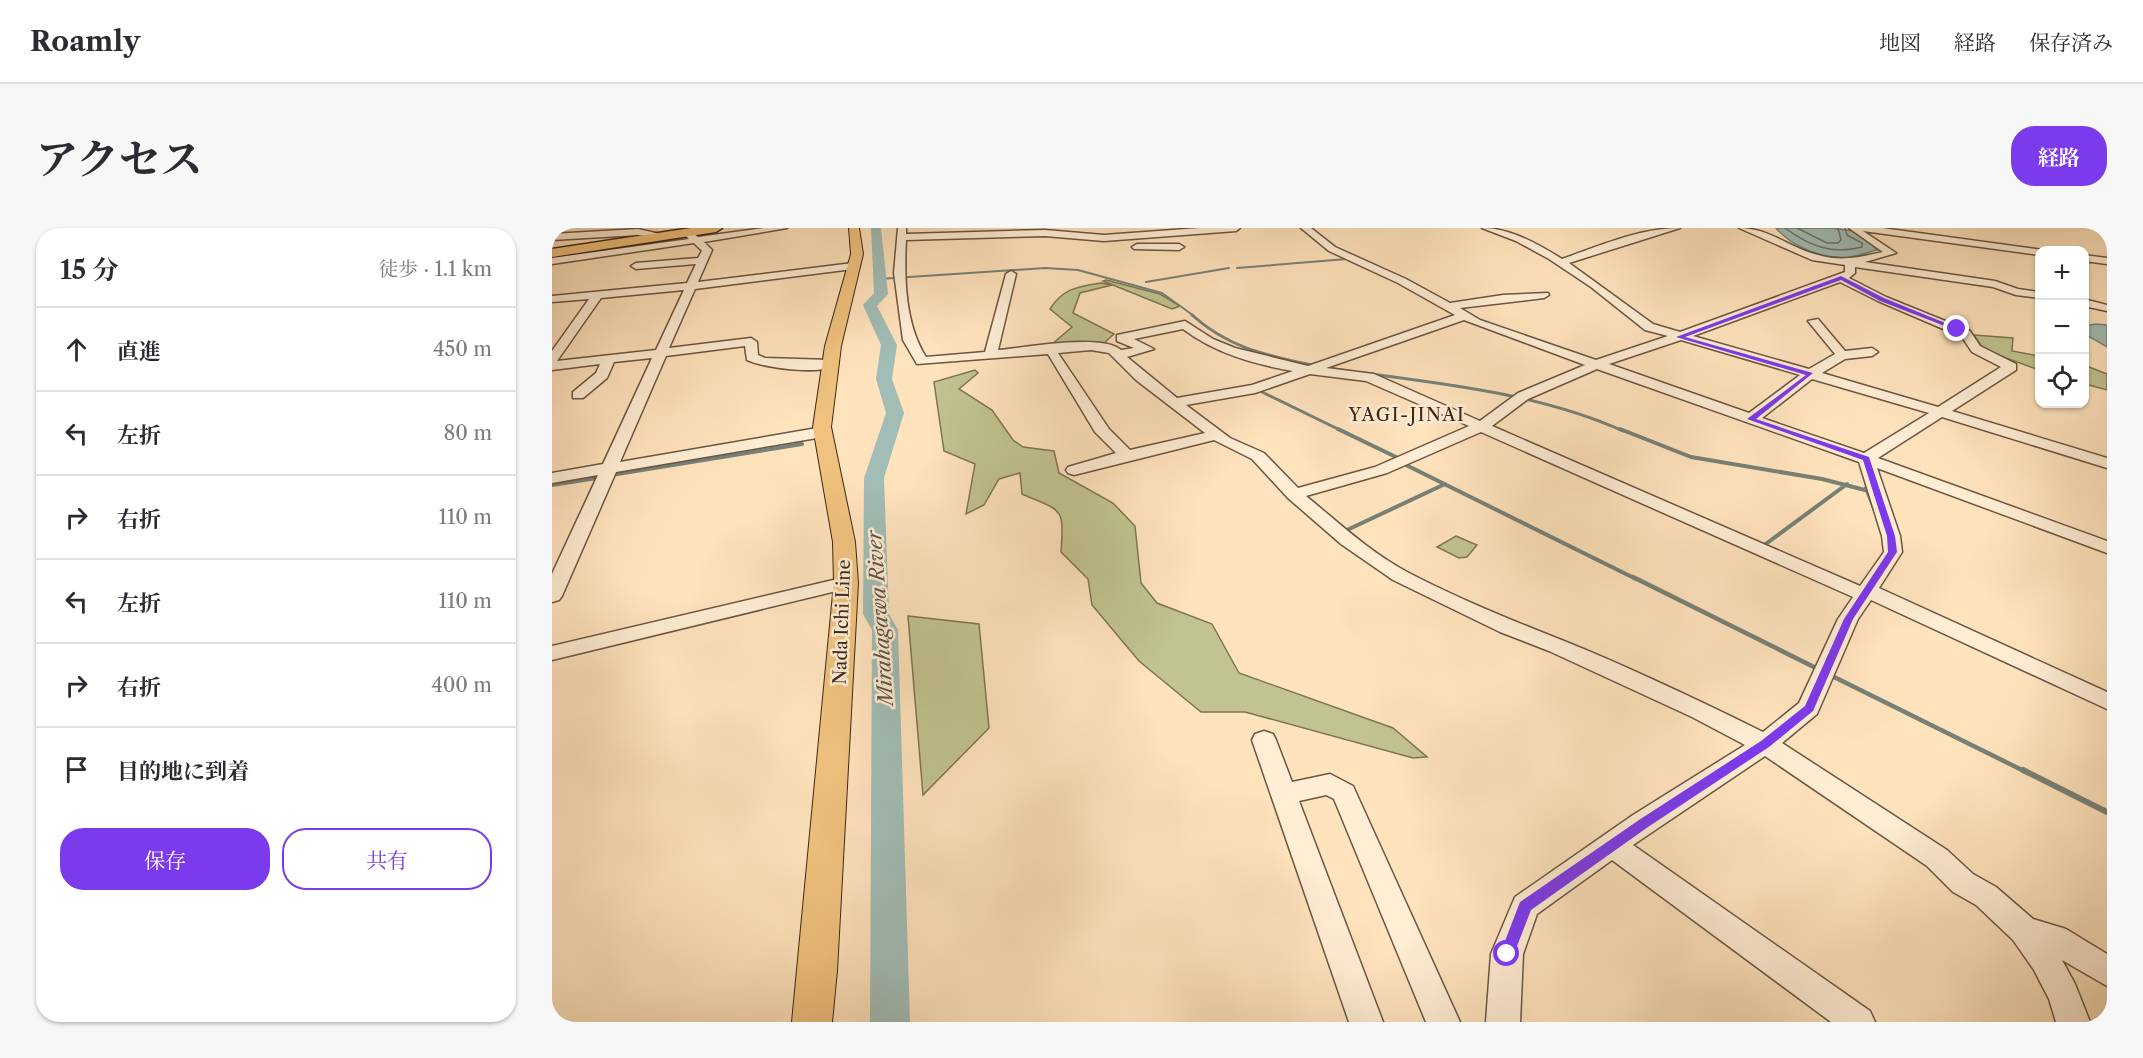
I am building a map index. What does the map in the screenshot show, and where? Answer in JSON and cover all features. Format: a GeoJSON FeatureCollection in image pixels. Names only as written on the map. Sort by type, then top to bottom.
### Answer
{"type":"FeatureCollection","features":[{"type":"Feature","properties":{"kind":"highway"},"geometry":{"type":"LineString","coordinates":[[552,253],[664,236],[692,237],[716,228]]}},
{"type":"Feature","properties":{"kind":"main road","name":"Nada Ichi Line"},"geometry":{"type":"LineString","coordinates":[[812,1022],[818,971],[846,583],[844,542],[823,432],[833,346],[858,244],[854,228]]}},
{"type":"Feature","properties":{"kind":"street"},"geometry":{"type":"LineString","coordinates":[[552,261],[692,237],[783,228]]}},
{"type":"Feature","properties":{"kind":"street"},"geometry":{"type":"LineString","coordinates":[[1083,347],[1053,355],[989,360],[922,361],[909,340],[900,279],[901,233],[1045,233],[1090,237],[1204,232],[1236,228]]}},
{"type":"Feature","properties":{"kind":"street"},"geometry":{"type":"LineString","coordinates":[[1305,228],[1332,249],[1402,281],[1464,316],[2107,547]]}},
{"type":"Feature","properties":{"kind":"street"},"geometry":{"type":"LineString","coordinates":[[1486,228],[1519,239],[1560,263],[1594,285],[1648,327],[1941,412],[2107,464]]}},
{"type":"Feature","properties":{"kind":"street"},"geometry":{"type":"LineString","coordinates":[[1560,263],[1610,245],[1676,228]]}},
{"type":"Feature","properties":{"kind":"street"},"geometry":{"type":"LineString","coordinates":[[1743,228],[1760,232],[1810,256],[1995,284],[2016,292],[2035,294]]}},
{"type":"Feature","properties":{"kind":"street"},"geometry":{"type":"LineString","coordinates":[[1294,494],[1367,476],[1484,425],[1519,398],[1597,364],[1841,278],[1850,273],[1850,265],[1854,262],[1891,253],[1853,228]]}},
{"type":"Feature","properties":{"kind":"street"},"geometry":{"type":"LineString","coordinates":[[1859,228],[2035,251]]}},
{"type":"Feature","properties":{"kind":"street"},"geometry":{"type":"LineString","coordinates":[[552,237],[628,230],[664,236]]}},
{"type":"Feature","properties":{"kind":"street"},"geometry":{"type":"LineString","coordinates":[[552,596],[707,250],[692,237]]}},
{"type":"Feature","properties":{"kind":"street"},"geometry":{"type":"LineString","coordinates":[[1090,237],[1100,244],[1116,246],[1179,247]]}},
{"type":"Feature","properties":{"kind":"street"},"geometry":{"type":"LineString","coordinates":[[2089,259],[2107,261]]}},
{"type":"Feature","properties":{"kind":"street"},"geometry":{"type":"LineString","coordinates":[[636,266],[702,261]]}},
{"type":"Feature","properties":{"kind":"street"},"geometry":{"type":"LineString","coordinates":[[552,299],[691,286],[853,266]]}},
{"type":"Feature","properties":{"kind":"street"},"geometry":{"type":"LineString","coordinates":[[989,360],[1011,274]]}},
{"type":"Feature","properties":{"kind":"street"},"geometry":{"type":"LineString","coordinates":[[1841,278],[1882,300],[1966,334],[1976,349],[2011,367],[1866,459]]}},
{"type":"Feature","properties":{"kind":"street"},"geometry":{"type":"LineString","coordinates":[[552,360],[597,295]]}},
{"type":"Feature","properties":{"kind":"street"},"geometry":{"type":"LineString","coordinates":[[1447,308],[1503,298],[1544,295]]}},
{"type":"Feature","properties":{"kind":"street"},"geometry":{"type":"LineString","coordinates":[[2089,303],[2107,308]]}},
{"type":"Feature","properties":{"kind":"street"},"geometry":{"type":"LineString","coordinates":[[1176,402],[1255,389],[1464,316]]}},
{"type":"Feature","properties":{"kind":"street"},"geometry":{"type":"LineString","coordinates":[[1814,321],[1842,355]]}},
{"type":"Feature","properties":{"kind":"street"},"geometry":{"type":"LineString","coordinates":[[1117,355],[1148,349],[1121,338],[1185,325],[1211,343],[1309,371],[1370,373]]}},
{"type":"Feature","properties":{"kind":"street"},"geometry":{"type":"LineString","coordinates":[[552,366],[751,342],[752,357],[762,362],[788,365],[831,364]]}},
{"type":"Feature","properties":{"kind":"street"},"geometry":{"type":"LineString","coordinates":[[989,360],[1083,347],[1113,350],[1141,377],[1218,435],[1258,456],[1294,494],[1348,540],[1400,576],[1507,627],[1557,646],[1700,711],[1765,744],[1937,858],[1963,883],[1986,896],[2024,930],[2045,960],[2064,995],[2073,1022]]}},
{"type":"Feature","properties":{"kind":"street"},"geometry":{"type":"LineString","coordinates":[[1751,419],[1810,374],[1842,355],[1872,352]]}},
{"type":"Feature","properties":{"kind":"street"},"geometry":{"type":"LineString","coordinates":[[1053,355],[1103,432],[1126,455]]}},
{"type":"Feature","properties":{"kind":"street"},"geometry":{"type":"LineString","coordinates":[[578,395],[602,375],[609,359]]}},
{"type":"Feature","properties":{"kind":"street"},"geometry":{"type":"LineString","coordinates":[[1330,363],[1370,373],[2107,700]]}},
{"type":"Feature","properties":{"kind":"street"},"geometry":{"type":"LineString","coordinates":[[552,478],[823,432]]}},
{"type":"Feature","properties":{"kind":"street"},"geometry":{"type":"LineString","coordinates":[[1074,470],[1126,455],[1218,435]]}},
{"type":"Feature","properties":{"kind":"street"},"geometry":{"type":"LineString","coordinates":[[1503,1022],[1507,954],[1525,906],[1612,845],[1765,744],[1809,708],[1848,619],[1893,552],[1891,536],[1874,490],[1866,459]]}},
{"type":"Feature","properties":{"kind":"street"},"geometry":{"type":"LineString","coordinates":[[552,653],[846,583]]}},
{"type":"Feature","properties":{"kind":"street"},"geometry":{"type":"LineString","coordinates":[[1264,740],[1366,1022]]}},
{"type":"Feature","properties":{"kind":"street"},"geometry":{"type":"LineString","coordinates":[[1283,794],[1330,784],[1344,793],[1443,1022]]}},
{"type":"Feature","properties":{"kind":"street"},"geometry":{"type":"LineString","coordinates":[[1612,845],[1858,1022]]}},
{"type":"Feature","properties":{"kind":"street"},"geometry":{"type":"LineString","coordinates":[[2024,930],[2055,939],[2107,971]]}},
{"type":"Feature","properties":{"kind":"green space"},"geometry":{"type":"Polygon","coordinates":[[[1103,281],[1160,294],[1180,306],[1172,309],[1103,281]]]}},
{"type":"Feature","properties":{"kind":"green space"},"geometry":{"type":"Polygon","coordinates":[[[1101,283],[1112,285],[1080,293],[1073,313],[1114,334],[1103,344],[1051,345],[1072,327],[1050,309],[1055,302],[1072,290],[1101,283]]]}},
{"type":"Feature","properties":{"kind":"green space"},"geometry":{"type":"Polygon","coordinates":[[[1974,335],[2013,338],[2012,351],[2035,355],[2035,369],[1984,350],[1974,335]]]}},
{"type":"Feature","properties":{"kind":"green space"},"geometry":{"type":"Polygon","coordinates":[[[2089,367],[2107,374],[2107,390],[2089,385],[2089,367]]]}},
{"type":"Feature","properties":{"kind":"green space"},"geometry":{"type":"Polygon","coordinates":[[[975,370],[978,373],[959,389],[992,410],[1013,440],[1023,447],[1054,451],[1059,473],[1113,503],[1135,526],[1141,583],[1157,603],[1212,624],[1239,673],[1393,728],[1427,757],[1413,758],[1245,712],[1201,712],[1139,661],[1092,605],[1088,579],[1061,552],[1062,526],[1058,512],[1022,494],[1020,473],[999,479],[984,505],[966,514],[975,464],[944,451],[934,382],[975,370]]]}},
{"type":"Feature","properties":{"kind":"green space"},"geometry":{"type":"Polygon","coordinates":[[[1456,536],[1477,545],[1467,557],[1459,558],[1437,547],[1456,536]]]}},
{"type":"Feature","properties":{"kind":"green space"},"geometry":{"type":"Polygon","coordinates":[[[908,616],[979,624],[989,728],[923,795],[908,616]]]}},
{"type":"Feature","properties":{"kind":"water"},"geometry":{"type":"Polygon","coordinates":[[[1776,228],[1832,228],[1860,232],[1877,250],[1849,257],[1819,254],[1791,241],[1776,228]]]}},
{"type":"Feature","properties":{"kind":"water"},"geometry":{"type":"Polygon","coordinates":[[[2089,325],[2107,325],[2107,347],[2089,336],[2089,325]]]}},
{"type":"Feature","properties":{"kind":"waterway","name":"Mirahagawa River"},"geometry":{"type":"LineString","coordinates":[[876,228],[881,294],[870,305],[889,345],[884,379],[895,413],[874,478],[876,614],[885,630],[890,1022]]}},
{"type":"Feature","properties":{"kind":"waterway"},"geometry":{"type":"LineString","coordinates":[[1237,268],[1347,259]]}},
{"type":"Feature","properties":{"kind":"waterway"},"geometry":{"type":"LineString","coordinates":[[879,279],[1045,268],[1078,270],[1162,293],[1194,316]]}},
{"type":"Feature","properties":{"kind":"waterway"},"geometry":{"type":"LineString","coordinates":[[1146,282],[1229,268]]}},
{"type":"Feature","properties":{"kind":"waterway"},"geometry":{"type":"LineString","coordinates":[[1192,315],[1206,327],[1235,343],[1265,354],[1315,366]]}},
{"type":"Feature","properties":{"kind":"waterway"},"geometry":{"type":"LineString","coordinates":[[1323,367],[1347,371]]}},
{"type":"Feature","properties":{"kind":"waterway"},"geometry":{"type":"LineString","coordinates":[[1371,374],[1531,400],[1623,431]]}},
{"type":"Feature","properties":{"kind":"waterway"},"geometry":{"type":"LineString","coordinates":[[1262,392],[1342,431]]}},
{"type":"Feature","properties":{"kind":"waterway"},"geometry":{"type":"LineString","coordinates":[[1338,429],[1398,458]]}},
{"type":"Feature","properties":{"kind":"waterway"},"geometry":{"type":"LineString","coordinates":[[1620,429],[1691,457],[1846,485]]}},
{"type":"Feature","properties":{"kind":"waterway"},"geometry":{"type":"LineString","coordinates":[[611,475],[802,444]]}},
{"type":"Feature","properties":{"kind":"waterway"},"geometry":{"type":"LineString","coordinates":[[1404,464],[1445,484]]}},
{"type":"Feature","properties":{"kind":"waterway"},"geometry":{"type":"LineString","coordinates":[[552,485],[603,477]]}},
{"type":"Feature","properties":{"kind":"waterway"},"geometry":{"type":"LineString","coordinates":[[1347,530],[1445,484]]}},
{"type":"Feature","properties":{"kind":"waterway"},"geometry":{"type":"LineString","coordinates":[[1445,484],[1636,579]]}},
{"type":"Feature","properties":{"kind":"waterway"},"geometry":{"type":"LineString","coordinates":[[1763,546],[1846,485]]}},
{"type":"Feature","properties":{"kind":"waterway"},"geometry":{"type":"LineString","coordinates":[[1846,485],[1865,490]]}},
{"type":"Feature","properties":{"kind":"waterway"},"geometry":{"type":"LineString","coordinates":[[1866,488],[1876,513]]}},
{"type":"Feature","properties":{"kind":"waterway"},"geometry":{"type":"LineString","coordinates":[[1633,577],[1820,670]]}},
{"type":"Feature","properties":{"kind":"waterway"},"geometry":{"type":"LineString","coordinates":[[1828,674],[2026,772]]}},
{"type":"Feature","properties":{"kind":"waterway"},"geometry":{"type":"LineString","coordinates":[[2023,770],[2107,812]]}},
{"type":"Feature","properties":{"kind":"district","name":"YAGI-JINAI"},"geometry":{"type":"Point","coordinates":[1407,415]}},
{"type":"Feature","properties":{"kind":"route"},"geometry":{"type":"LineString","coordinates":[[1507,954],[1525,906],[1643,823],[1765,744],[1809,708],[1848,619],[1893,552],[1891,536],[1874,490],[1866,459],[1751,419],[1810,374],[1679,337],[1841,278],[1882,300],[1957,329]]}}]}
